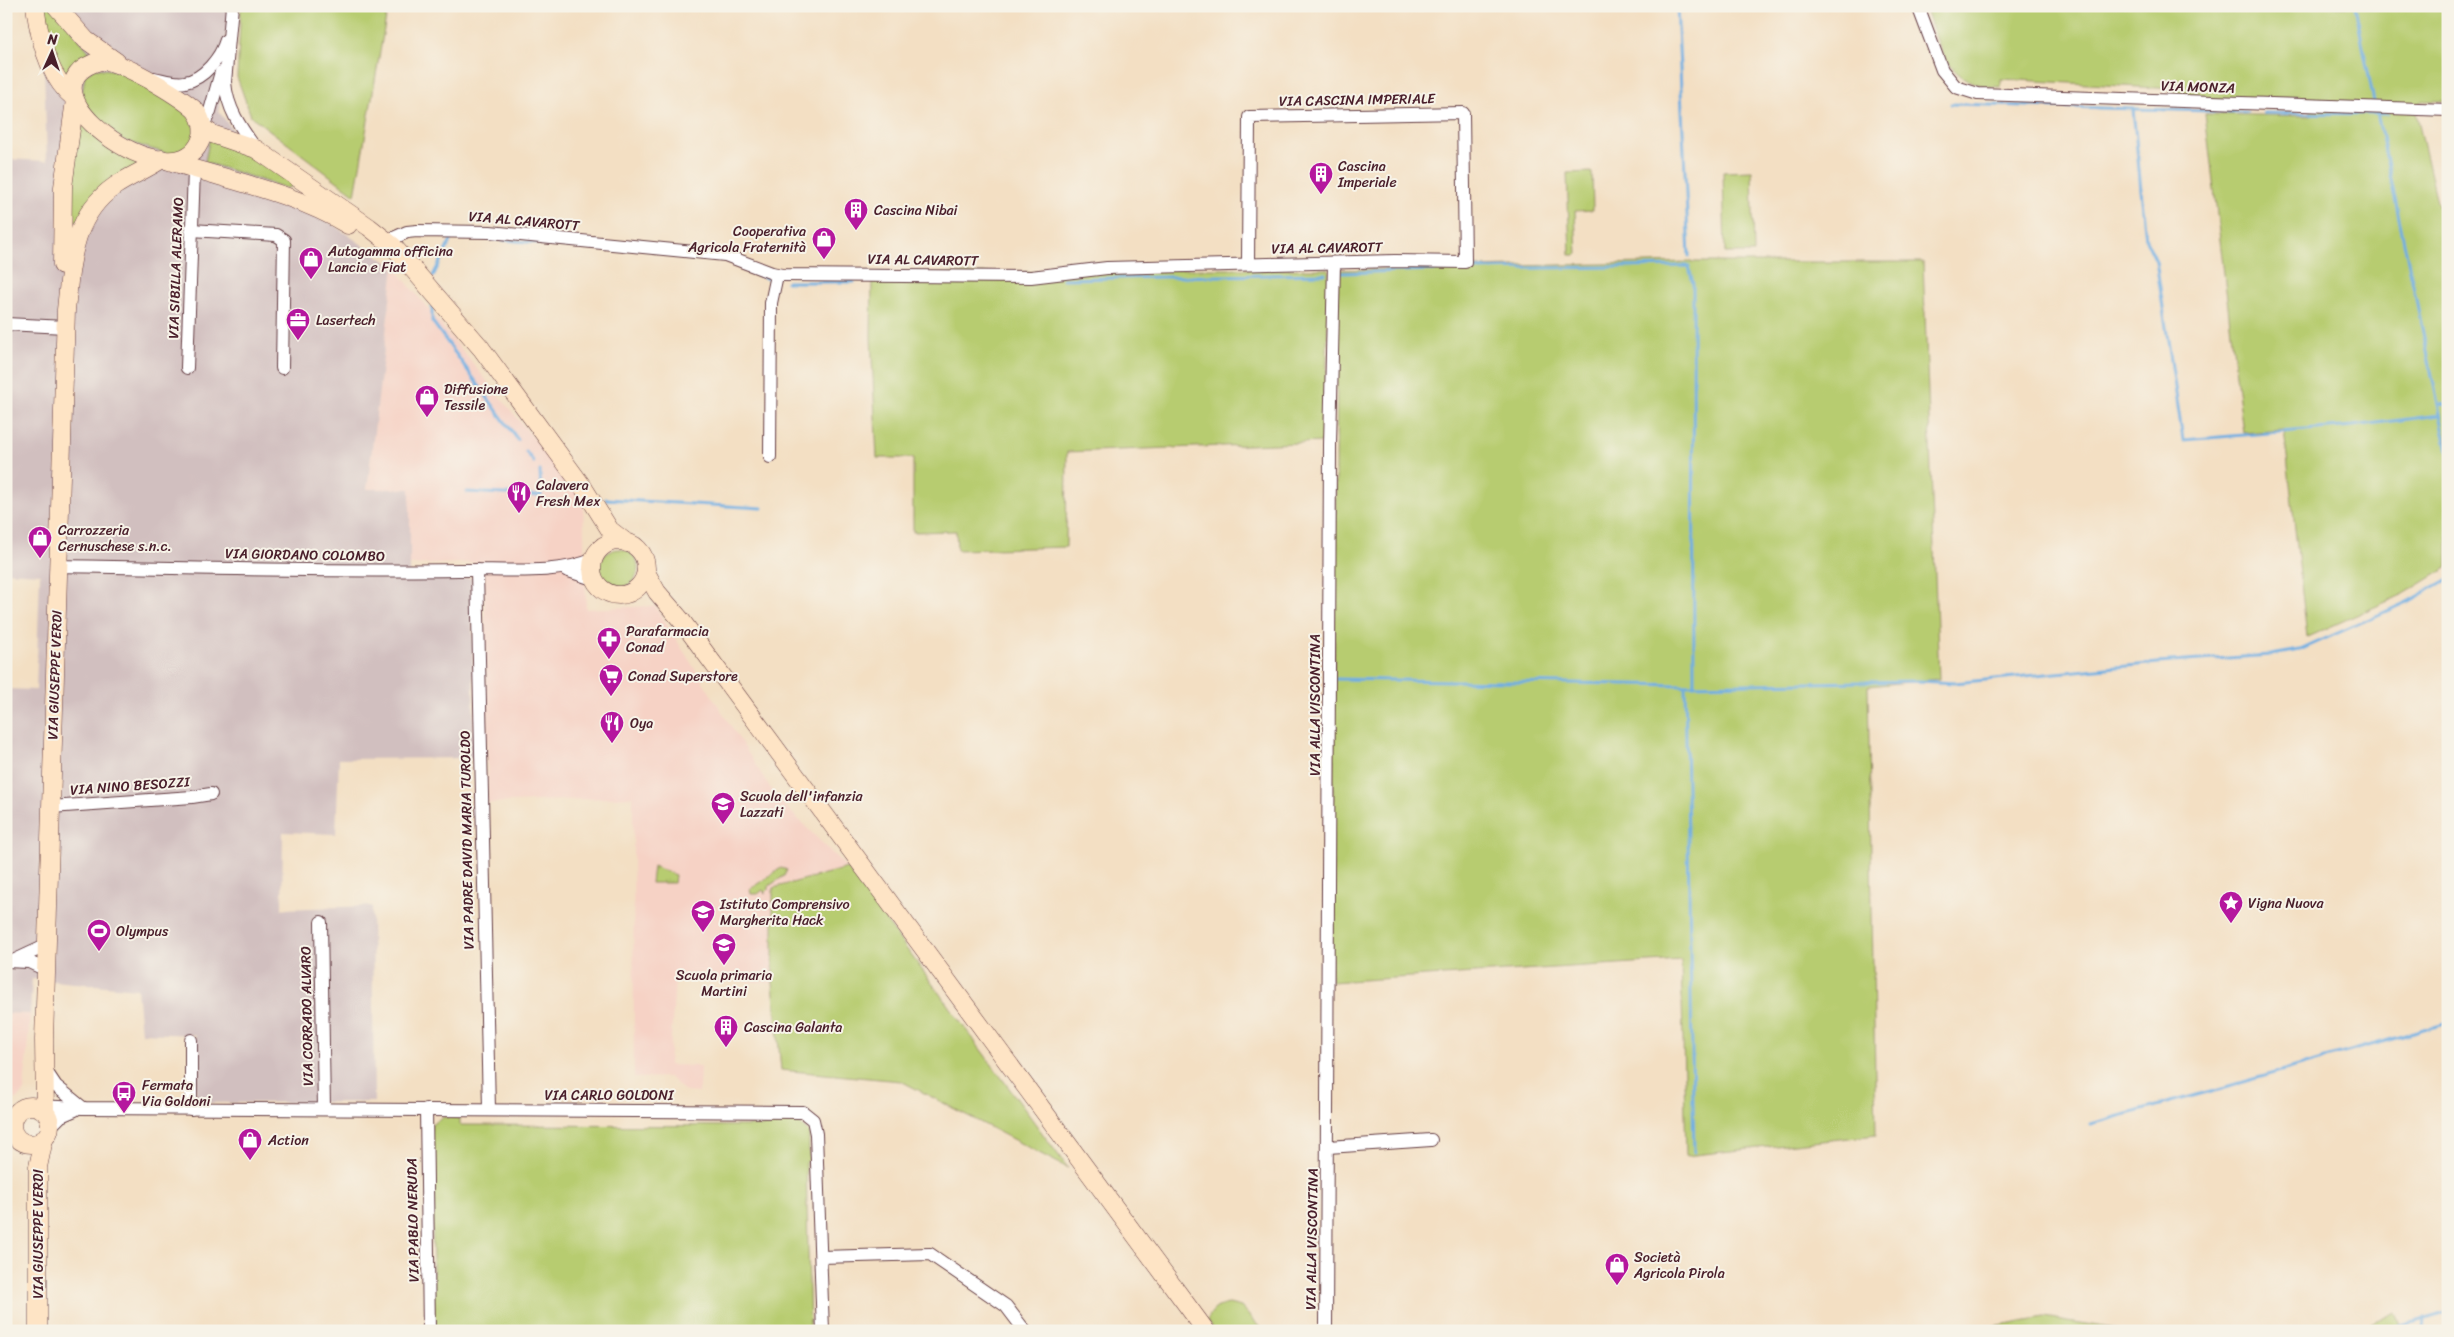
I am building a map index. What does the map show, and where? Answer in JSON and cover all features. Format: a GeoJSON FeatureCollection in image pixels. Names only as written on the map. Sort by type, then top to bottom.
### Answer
{"type":"FeatureCollection","features":[{"type":"Feature","properties":{"kind":"main road"},"geometry":{"type":"LineString","coordinates":[[35,6],[39,31],[46,53],[62,86],[74,99],[83,115],[108,137],[132,151],[271,191],[314,207],[380,246],[420,276]]}},
{"type":"Feature","properties":{"kind":"main road"},"geometry":{"type":"LineString","coordinates":[[56,6],[86,40],[193,109],[203,127],[212,134],[256,149],[387,241],[420,276],[481,348],[583,487],[610,530],[641,553],[645,562],[646,572],[657,592],[681,620],[1206,1331]]}},
{"type":"Feature","properties":{"kind":"main road","name":"VIA GIUSEPPE VERDI"},"geometry":{"type":"LineString","coordinates":[[33,1116],[46,1071],[44,1040],[65,319],[62,267],[62,208],[76,78],[88,65],[107,60],[131,70]]}},
{"type":"Feature","properties":{"kind":"main road"},"geometry":{"type":"LineString","coordinates":[[163,159],[178,160],[193,153],[202,140],[203,127]]}},
{"type":"Feature","properties":{"kind":"main road","name":"VIA GIUSEPPE VERDI"},"geometry":{"type":"LineString","coordinates":[[65,319],[74,245],[86,216],[95,203],[109,190],[163,159]]}},
{"type":"Feature","properties":{"kind":"main road"},"geometry":{"type":"LineString","coordinates":[[583,487],[596,532],[593,571],[600,586],[609,593],[626,594],[653,600],[681,620]]}},
{"type":"Feature","properties":{"kind":"main road"},"geometry":{"type":"LineString","coordinates":[[595,556],[609,544],[627,543]]}},
{"type":"Feature","properties":{"kind":"main road"},"geometry":{"type":"LineString","coordinates":[[626,594],[638,586],[646,572]]}},
{"type":"Feature","properties":{"kind":"main road","name":"VIA GIUSEPPE VERDI"},"geometry":{"type":"LineString","coordinates":[[38,1331],[38,1167],[33,1116],[34,1086],[44,1040]]}},
{"type":"Feature","properties":{"kind":"main road"},"geometry":{"type":"LineString","coordinates":[[33,1116],[33,1144],[14,1140],[16,1137],[12,1125],[33,1116]]}},
{"type":"Feature","properties":{"kind":"street","name":"VIA MONZA"},"geometry":{"type":"LineString","coordinates":[[1918,6],[1938,62],[1950,82],[1966,91],[1982,95],[2448,110]]}},
{"type":"Feature","properties":{"kind":"street"},"geometry":{"type":"LineString","coordinates":[[131,70],[175,82],[194,79],[209,67],[222,49],[232,11]]}},
{"type":"Feature","properties":{"kind":"street"},"geometry":{"type":"LineString","coordinates":[[232,11],[225,82],[227,102],[236,120],[256,149]]}},
{"type":"Feature","properties":{"kind":"street"},"geometry":{"type":"LineString","coordinates":[[203,127],[210,111],[228,47]]}},
{"type":"Feature","properties":{"kind":"street","name":"VIA CASCINA IMPERIALE"},"geometry":{"type":"LineString","coordinates":[[1248,264],[1249,117],[1463,113],[1465,262]]}},
{"type":"Feature","properties":{"kind":"street","name":"VIA SIBILLA ALERAMO"},"geometry":{"type":"LineString","coordinates":[[188,368],[194,170]]}},
{"type":"Feature","properties":{"kind":"street"},"geometry":{"type":"LineString","coordinates":[[191,230],[276,235],[284,240],[282,368]]}},
{"type":"Feature","properties":{"kind":"street","name":"VIA AL CAVAROTT"},"geometry":{"type":"LineString","coordinates":[[387,241],[407,232],[417,230],[490,232],[725,255],[777,275],[1032,277],[1107,268],[1419,261],[1465,262]]}},
{"type":"Feature","properties":{"kind":"street","name":"VIA ALLA VISCONTINA"},"geometry":{"type":"LineString","coordinates":[[1326,1331],[1330,455],[1334,264]]}},
{"type":"Feature","properties":{"kind":"street"},"geometry":{"type":"LineString","coordinates":[[770,457],[771,303],[777,275]]}},
{"type":"Feature","properties":{"kind":"street"},"geometry":{"type":"LineString","coordinates":[[6,324],[65,319]]}},
{"type":"Feature","properties":{"kind":"street","name":"VIA GIORDANO COLOMBO"},"geometry":{"type":"LineString","coordinates":[[552,569],[576,565],[595,556]]}},
{"type":"Feature","properties":{"kind":"street","name":"VIA GIORDANO COLOMBO"},"geometry":{"type":"LineString","coordinates":[[58,566],[354,571],[552,569],[577,572],[596,580]]}},
{"type":"Feature","properties":{"kind":"street","name":"VIA PADRE DAVID MARIA TUROLDO"},"geometry":{"type":"LineString","coordinates":[[477,570],[489,1109]]}},
{"type":"Feature","properties":{"kind":"street","name":"VIA NINO BESOZZI"},"geometry":{"type":"LineString","coordinates":[[51,807],[187,798],[211,794]]}},
{"type":"Feature","properties":{"kind":"street","name":"VIA CORRADO ALVARO"},"geometry":{"type":"LineString","coordinates":[[321,922],[324,1109]]}},
{"type":"Feature","properties":{"kind":"street"},"geometry":{"type":"LineString","coordinates":[[9,961],[41,948],[47,948]]}},
{"type":"Feature","properties":{"kind":"street"},"geometry":{"type":"LineString","coordinates":[[9,961],[29,962],[46,970]]}},
{"type":"Feature","properties":{"kind":"street"},"geometry":{"type":"LineString","coordinates":[[191,1040],[191,1109]]}},
{"type":"Feature","properties":{"kind":"street"},"geometry":{"type":"LineString","coordinates":[[46,1071],[56,1086],[83,1108]]}},
{"type":"Feature","properties":{"kind":"street","name":"VIA CARLO GOLDONI"},"geometry":{"type":"LineString","coordinates":[[33,1116],[61,1116],[83,1108]]}},
{"type":"Feature","properties":{"kind":"street","name":"VIA CARLO GOLDONI"},"geometry":{"type":"LineString","coordinates":[[33,1116],[83,1108],[803,1112],[813,1120],[816,1134],[823,1331]]}},
{"type":"Feature","properties":{"kind":"street","name":"VIA PABLO NERUDA"},"geometry":{"type":"LineString","coordinates":[[426,1109],[429,1331]]}},
{"type":"Feature","properties":{"kind":"street"},"geometry":{"type":"LineString","coordinates":[[1328,1147],[1431,1140]]}},
{"type":"Feature","properties":{"kind":"street"},"geometry":{"type":"LineString","coordinates":[[821,1257],[930,1254],[1006,1306],[1025,1331]]}},
{"type":"Feature","properties":{"kind":"shaded area"},"geometry":{"type":"Polygon","coordinates":[[[42,6],[229,6],[219,112],[290,203],[332,224],[394,267],[367,489],[410,489],[410,578],[472,578],[474,758],[339,759],[336,834],[283,832],[282,909],[372,906],[374,1102],[196,1103],[195,1035],[141,1033],[137,989],[32,979],[30,1014],[6,1013],[6,689],[36,690],[40,574],[6,572],[6,159],[47,161],[42,6]]]}},
{"type":"Feature","properties":{"kind":"shaded area"},"geometry":{"type":"Polygon","coordinates":[[[394,267],[583,499],[586,609],[655,606],[776,797],[847,868],[773,888],[773,983],[680,978],[675,982],[669,1065],[700,1066],[699,1093],[686,1092],[669,1077],[634,1078],[633,797],[488,803],[484,562],[409,565],[367,489],[394,267]]]}},
{"type":"Feature","properties":{"kind":"shaded area"},"geometry":{"type":"Polygon","coordinates":[[[6,1013],[30,1014],[24,1091],[18,1098],[6,1104],[6,1013]]]}},
{"type":"Feature","properties":{"kind":"green space"},"geometry":{"type":"Polygon","coordinates":[[[40,6],[53,6],[90,53],[69,74],[64,74],[60,70],[40,6]]]}},
{"type":"Feature","properties":{"kind":"green space"},"geometry":{"type":"Polygon","coordinates":[[[241,6],[388,6],[355,195],[251,116],[237,77],[241,6]]]}},
{"type":"Feature","properties":{"kind":"green space"},"geometry":{"type":"Polygon","coordinates":[[[1925,6],[2448,6],[2448,101],[2421,101],[2416,112],[2438,206],[2448,208],[2448,567],[2404,594],[2307,637],[2284,430],[2243,433],[2205,114],[2311,116],[2311,109],[2176,100],[2174,89],[2001,79],[2001,87],[1983,85],[1968,80],[1957,73],[1948,63],[1941,51],[1925,6]]]}},
{"type":"Feature","properties":{"kind":"green space"},"geometry":{"type":"Polygon","coordinates":[[[94,68],[121,71],[194,117],[195,142],[172,155],[122,140],[81,103],[85,75],[94,68]]]}},
{"type":"Feature","properties":{"kind":"green space"},"geometry":{"type":"Polygon","coordinates":[[[77,116],[151,162],[70,226],[67,222],[77,116]]]}},
{"type":"Feature","properties":{"kind":"green space"},"geometry":{"type":"Polygon","coordinates":[[[212,126],[292,183],[291,187],[286,188],[205,162],[212,126]]]}},
{"type":"Feature","properties":{"kind":"green space"},"geometry":{"type":"Polygon","coordinates":[[[1752,171],[1754,253],[1725,253],[1723,172],[1752,171]]]}},
{"type":"Feature","properties":{"kind":"green space"},"geometry":{"type":"Polygon","coordinates":[[[1592,172],[1593,210],[1575,211],[1577,255],[1570,255],[1567,173],[1592,172]]]}},
{"type":"Feature","properties":{"kind":"green space"},"geometry":{"type":"Polygon","coordinates":[[[1693,262],[1923,262],[1939,679],[1868,686],[1876,1135],[1686,1156],[1681,960],[1331,982],[1338,270],[1693,262]]]}},
{"type":"Feature","properties":{"kind":"green space"},"geometry":{"type":"Polygon","coordinates":[[[1150,269],[1329,269],[1325,442],[1067,452],[1066,547],[957,550],[956,531],[913,532],[913,458],[877,458],[871,337],[872,276],[1150,269]]]}},
{"type":"Feature","properties":{"kind":"green space"},"geometry":{"type":"Polygon","coordinates":[[[619,549],[632,555],[638,568],[632,581],[619,587],[606,581],[600,568],[606,555],[619,549]]]}},
{"type":"Feature","properties":{"kind":"green space"},"geometry":{"type":"Polygon","coordinates":[[[653,866],[675,875],[674,883],[651,883],[653,866]]]}},
{"type":"Feature","properties":{"kind":"green space"},"geometry":{"type":"Polygon","coordinates":[[[781,868],[787,870],[784,876],[769,886],[765,893],[763,890],[758,894],[751,894],[750,889],[781,868]]]}},
{"type":"Feature","properties":{"kind":"green space"},"geometry":{"type":"Polygon","coordinates":[[[847,868],[1068,1168],[901,1081],[781,1070],[773,983],[773,888],[847,868]]]}},
{"type":"Feature","properties":{"kind":"green space"},"geometry":{"type":"Polygon","coordinates":[[[444,1117],[460,1118],[460,1125],[771,1126],[772,1118],[794,1118],[809,1133],[809,1160],[806,1163],[810,1331],[434,1331],[431,1125],[444,1117]]]}},
{"type":"Feature","properties":{"kind":"green space"},"geometry":{"type":"Polygon","coordinates":[[[1229,1304],[1241,1307],[1263,1331],[1214,1331],[1207,1321],[1209,1317],[1215,1309],[1229,1304]]]}},
{"type":"Feature","properties":{"kind":"green space"},"geometry":{"type":"Polygon","coordinates":[[[2396,1312],[2403,1331],[2356,1331],[2396,1312]]]}},
{"type":"Feature","properties":{"kind":"green space"},"geometry":{"type":"Polygon","coordinates":[[[2044,1317],[2129,1331],[1971,1330],[2044,1317]]]}},
{"type":"Feature","properties":{"kind":"waterway"},"geometry":{"type":"LineString","coordinates":[[1677,6],[1689,256]]}},
{"type":"Feature","properties":{"kind":"waterway"},"geometry":{"type":"LineString","coordinates":[[2355,6],[2374,102]]}},
{"type":"Feature","properties":{"kind":"waterway"},"geometry":{"type":"LineString","coordinates":[[1951,104],[2247,112]]}},
{"type":"Feature","properties":{"kind":"waterway"},"geometry":{"type":"LineString","coordinates":[[2133,109],[2146,240],[2156,261],[2183,440],[2353,426],[2440,415]]}},
{"type":"Feature","properties":{"kind":"waterway"},"geometry":{"type":"LineString","coordinates":[[2264,113],[2388,114]]}},
{"type":"Feature","properties":{"kind":"waterway"},"geometry":{"type":"LineString","coordinates":[[2377,113],[2448,452]]}},
{"type":"Feature","properties":{"kind":"waterway"},"geometry":{"type":"LineString","coordinates":[[433,276],[453,236],[455,236]]}},
{"type":"Feature","properties":{"kind":"waterway"},"geometry":{"type":"LineString","coordinates":[[484,238],[572,246]]}},
{"type":"Feature","properties":{"kind":"waterway"},"geometry":{"type":"LineString","coordinates":[[1469,269],[1689,266],[1693,284],[1694,685]]}},
{"type":"Feature","properties":{"kind":"waterway"},"geometry":{"type":"LineString","coordinates":[[1342,273],[1462,269]]}},
{"type":"Feature","properties":{"kind":"waterway"},"geometry":{"type":"LineString","coordinates":[[752,272],[768,279]]}},
{"type":"Feature","properties":{"kind":"waterway"},"geometry":{"type":"LineString","coordinates":[[1063,279],[1325,274]]}},
{"type":"Feature","properties":{"kind":"waterway"},"geometry":{"type":"LineString","coordinates":[[787,282],[854,282]]}},
{"type":"Feature","properties":{"kind":"waterway"},"geometry":{"type":"LineString","coordinates":[[432,307],[432,321],[518,440]]}},
{"type":"Feature","properties":{"kind":"waterway"},"geometry":{"type":"LineString","coordinates":[[2438,404],[2448,405]]}},
{"type":"Feature","properties":{"kind":"waterway"},"geometry":{"type":"LineString","coordinates":[[526,452],[534,462]]}},
{"type":"Feature","properties":{"kind":"waterway"},"geometry":{"type":"LineString","coordinates":[[467,492],[541,496],[540,471]]}},
{"type":"Feature","properties":{"kind":"waterway"},"geometry":{"type":"LineString","coordinates":[[606,499],[762,508]]}},
{"type":"Feature","properties":{"kind":"waterway"},"geometry":{"type":"LineString","coordinates":[[1694,1152],[1685,685],[1919,681],[1955,683],[2158,663],[2271,655],[2300,650],[2407,602],[2448,579]]}},
{"type":"Feature","properties":{"kind":"waterway"},"geometry":{"type":"LineString","coordinates":[[1336,679],[1686,685]]}},
{"type":"Feature","properties":{"kind":"waterway"},"geometry":{"type":"LineString","coordinates":[[2091,1124],[2448,1023]]}},
{"type":"Feature","properties":{"kind":"waterway"},"geometry":{"type":"LineString","coordinates":[[2384,1331],[2448,1312]]}},
{"type":"Feature","properties":{"kind":"waterway"},"geometry":{"type":"LineString","coordinates":[[2423,1331],[2424,1318]]}},
{"type":"Feature","properties":{"kind":"place","name":"Cascina Imperiale"},"geometry":{"type":"Point","coordinates":[1321,195]}},
{"type":"Feature","properties":{"kind":"place","name":"Cascina Nibai"},"geometry":{"type":"Point","coordinates":[856,231]}},
{"type":"Feature","properties":{"kind":"place","name":"Cooperativa Agricola Fraternità"},"geometry":{"type":"Point","coordinates":[824,260]}},
{"type":"Feature","properties":{"kind":"place","name":"Autogamma officina Lancia e Fiat"},"geometry":{"type":"Point","coordinates":[311,280]}},
{"type":"Feature","properties":{"kind":"place","name":"Lasertech"},"geometry":{"type":"Point","coordinates":[298,341]}},
{"type":"Feature","properties":{"kind":"place","name":"Diffusione Tessile"},"geometry":{"type":"Point","coordinates":[427,418]}},
{"type":"Feature","properties":{"kind":"place","name":"Calavera Fresh Mex"},"geometry":{"type":"Point","coordinates":[519,514]}},
{"type":"Feature","properties":{"kind":"place","name":"Carrozzeria Cernuschese s.n.c."},"geometry":{"type":"Point","coordinates":[40,559]}},
{"type":"Feature","properties":{"kind":"place","name":"Parafarmacia Conad"},"geometry":{"type":"Point","coordinates":[609,660]}},
{"type":"Feature","properties":{"kind":"place","name":"Conad Superstore"},"geometry":{"type":"Point","coordinates":[611,697]}},
{"type":"Feature","properties":{"kind":"place","name":"Oya"},"geometry":{"type":"Point","coordinates":[612,744]}},
{"type":"Feature","properties":{"kind":"place","name":"Scuola dell'infanzia Lazzati"},"geometry":{"type":"Point","coordinates":[723,825]}},
{"type":"Feature","properties":{"kind":"place","name":"Vigna Nuova"},"geometry":{"type":"Point","coordinates":[2231,924]}},
{"type":"Feature","properties":{"kind":"place","name":"Istituto Comprensivo Margherita Hack"},"geometry":{"type":"Point","coordinates":[703,933]}},
{"type":"Feature","properties":{"kind":"place","name":"Olympus"},"geometry":{"type":"Point","coordinates":[99,952]}},
{"type":"Feature","properties":{"kind":"place","name":"Scuola primaria Martini"},"geometry":{"type":"Point","coordinates":[724,966]}},
{"type":"Feature","properties":{"kind":"place","name":"Cascina Galanta"},"geometry":{"type":"Point","coordinates":[726,1048]}},
{"type":"Feature","properties":{"kind":"place","name":"Fermata Via Goldoni"},"geometry":{"type":"Point","coordinates":[124,1114]}},
{"type":"Feature","properties":{"kind":"place","name":"Action"},"geometry":{"type":"Point","coordinates":[250,1161]}},
{"type":"Feature","properties":{"kind":"place","name":"Società Agricola Pirola"},"geometry":{"type":"Point","coordinates":[1617,1286]}}]}
